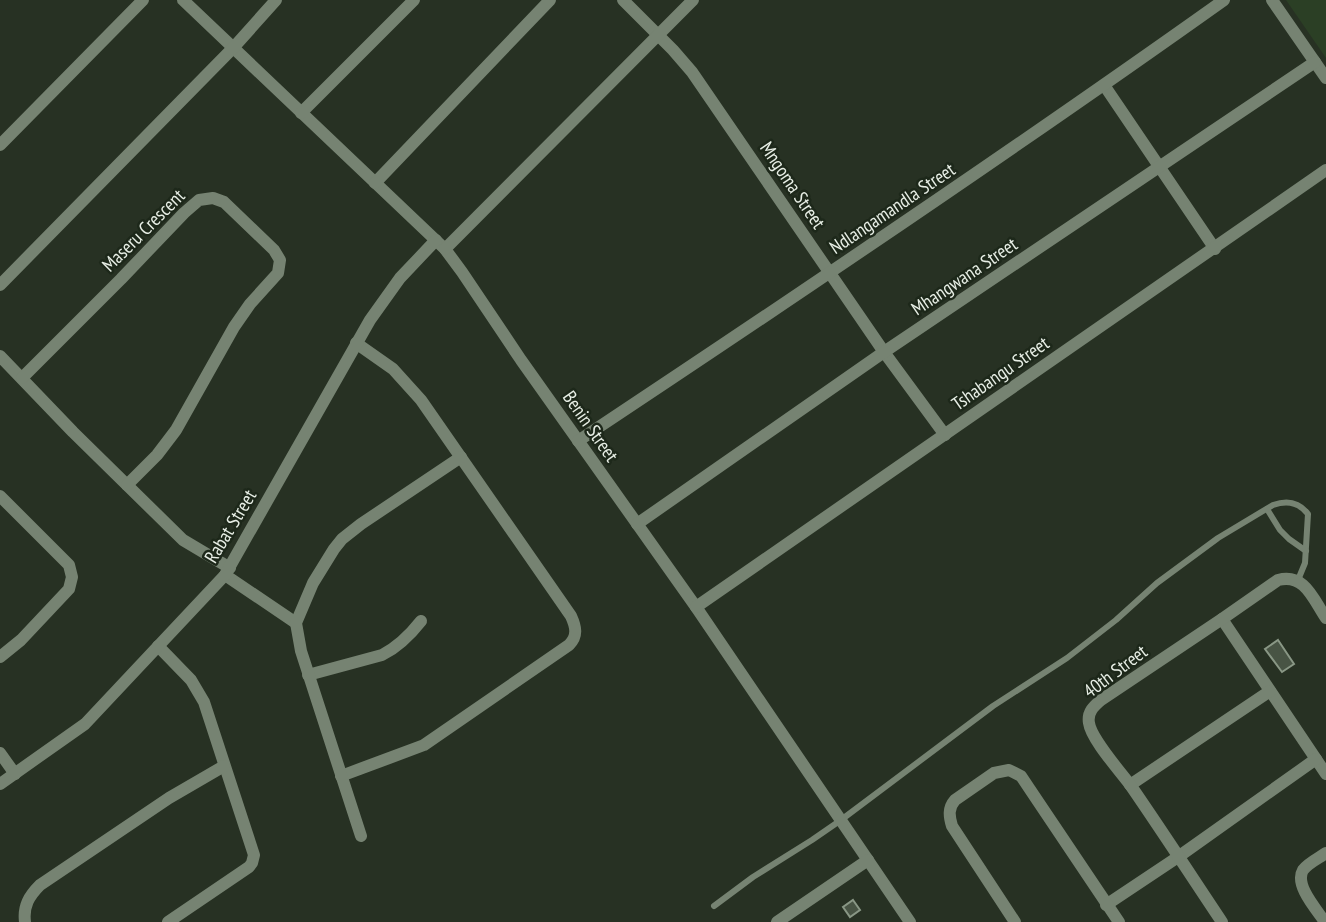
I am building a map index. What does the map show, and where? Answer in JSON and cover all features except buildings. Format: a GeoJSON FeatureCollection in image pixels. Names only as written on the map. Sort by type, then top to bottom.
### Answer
{"type":"FeatureCollection","features":[{"type":"Feature","properties":{"kind":"street"},"geometry":{"type":"LineString","coordinates":[[0,145],[144,0]]}},
{"type":"Feature","properties":{"kind":"street","name":"Benin Street"},"geometry":{"type":"LineString","coordinates":[[183,0],[441,245],[696,607],[910,922]]}},
{"type":"Feature","properties":{"kind":"street"},"geometry":{"type":"LineString","coordinates":[[0,285],[234,47],[276,0]]}},
{"type":"Feature","properties":{"kind":"street"},"geometry":{"type":"LineString","coordinates":[[301,113],[414,0]]}},
{"type":"Feature","properties":{"kind":"street"},"geometry":{"type":"LineString","coordinates":[[375,183],[550,0]]}},
{"type":"Feature","properties":{"kind":"street","name":"Mngoma Street"},"geometry":{"type":"LineString","coordinates":[[623,0],[692,72],[884,352],[945,435]]}},
{"type":"Feature","properties":{"kind":"street","name":"Rabat Street"},"geometry":{"type":"LineString","coordinates":[[0,784],[85,724],[228,571],[356,343],[382,300],[400,278],[441,245],[659,36],[693,0]]}},
{"type":"Feature","properties":{"kind":"street","name":"Ndlangamandla Street"},"geometry":{"type":"LineString","coordinates":[[578,441],[830,274],[1224,0]]}},
{"type":"Feature","properties":{"kind":"street"},"geometry":{"type":"LineString","coordinates":[[1272,0],[1326,78]]}},
{"type":"Feature","properties":{"kind":"street","name":"Mhangwana Street"},"geometry":{"type":"LineString","coordinates":[[637,524],[884,352],[1315,62]]}},
{"type":"Feature","properties":{"kind":"street"},"geometry":{"type":"LineString","coordinates":[[1104,86],[1215,249]]}},
{"type":"Feature","properties":{"kind":"street","name":"Tshabangu Street"},"geometry":{"type":"LineString","coordinates":[[696,607],[1326,170]]}},
{"type":"Feature","properties":{"kind":"street","name":"Maseru Crescent"},"geometry":{"type":"LineString","coordinates":[[22,378],[199,200],[213,198],[224,202],[274,250],[280,260],[278,273],[250,304],[234,327],[170,438],[127,485]]}},
{"type":"Feature","properties":{"kind":"street"},"geometry":{"type":"LineString","coordinates":[[341,776],[424,745],[569,645],[575,639],[576,633],[571,616],[421,400],[401,376],[356,343]]}},
{"type":"Feature","properties":{"kind":"street"},"geometry":{"type":"LineString","coordinates":[[0,356],[183,540],[296,622]]}},
{"type":"Feature","properties":{"kind":"street"},"geometry":{"type":"LineString","coordinates":[[361,836],[308,675],[297,638],[296,622],[318,575],[342,539],[360,524],[461,457]]}},
{"type":"Feature","properties":{"kind":"street"},"geometry":{"type":"LineString","coordinates":[[0,496],[69,565],[72,577],[65,595],[21,640],[0,657]]}},
{"type":"Feature","properties":{"kind":"street","name":"40th Street"},"geometry":{"type":"LineString","coordinates":[[1222,922],[1091,730],[1088,716],[1090,710],[1101,700],[1278,580],[1298,580]]}},
{"type":"Feature","properties":{"kind":"street"},"geometry":{"type":"LineString","coordinates":[[1298,580],[1326,618]]}},
{"type":"Feature","properties":{"kind":"street"},"geometry":{"type":"LineString","coordinates":[[1222,619],[1326,774]]}},
{"type":"Feature","properties":{"kind":"street"},"geometry":{"type":"LineString","coordinates":[[308,675],[382,655],[412,633],[421,621]]}},
{"type":"Feature","properties":{"kind":"street"},"geometry":{"type":"LineString","coordinates":[[158,646],[185,673],[204,702],[254,851],[254,859],[249,867],[168,922]]}},
{"type":"Feature","properties":{"kind":"street"},"geometry":{"type":"LineString","coordinates":[[1130,785],[1270,691]]}},
{"type":"Feature","properties":{"kind":"street"},"geometry":{"type":"LineString","coordinates":[[0,753],[15,774]]}},
{"type":"Feature","properties":{"kind":"street"},"geometry":{"type":"LineString","coordinates":[[1106,905],[1315,759]]}},
{"type":"Feature","properties":{"kind":"street"},"geometry":{"type":"LineString","coordinates":[[25,922],[27,900],[40,885],[169,798],[224,766]]}},
{"type":"Feature","properties":{"kind":"street"},"geometry":{"type":"LineString","coordinates":[[1016,922],[952,827],[950,809],[955,800],[994,773],[1009,770],[1016,772],[1029,788],[1119,922]]}},
{"type":"Feature","properties":{"kind":"street"},"geometry":{"type":"LineString","coordinates":[[1325,922],[1307,895],[1301,874],[1326,853]]}},
{"type":"Feature","properties":{"kind":"street"},"geometry":{"type":"LineString","coordinates":[[777,922],[868,860]]}},
{"type":"Feature","properties":{"kind":"lane"},"geometry":{"type":"LineString","coordinates":[[714,906],[753,877],[841,820],[993,706],[1067,658],[1116,620],[1157,583],[1218,538],[1282,502],[1302,507],[1308,514],[1305,563],[1298,580]]}},
{"type":"Feature","properties":{"kind":"lane"},"geometry":{"type":"LineString","coordinates":[[1266,509],[1280,530],[1306,551]]}},
{"type":"Feature","properties":{"kind":"green space"},"geometry":{"type":"Polygon","coordinates":[[[1286,0],[1326,0],[1326,58],[1286,0]]]}}]}
